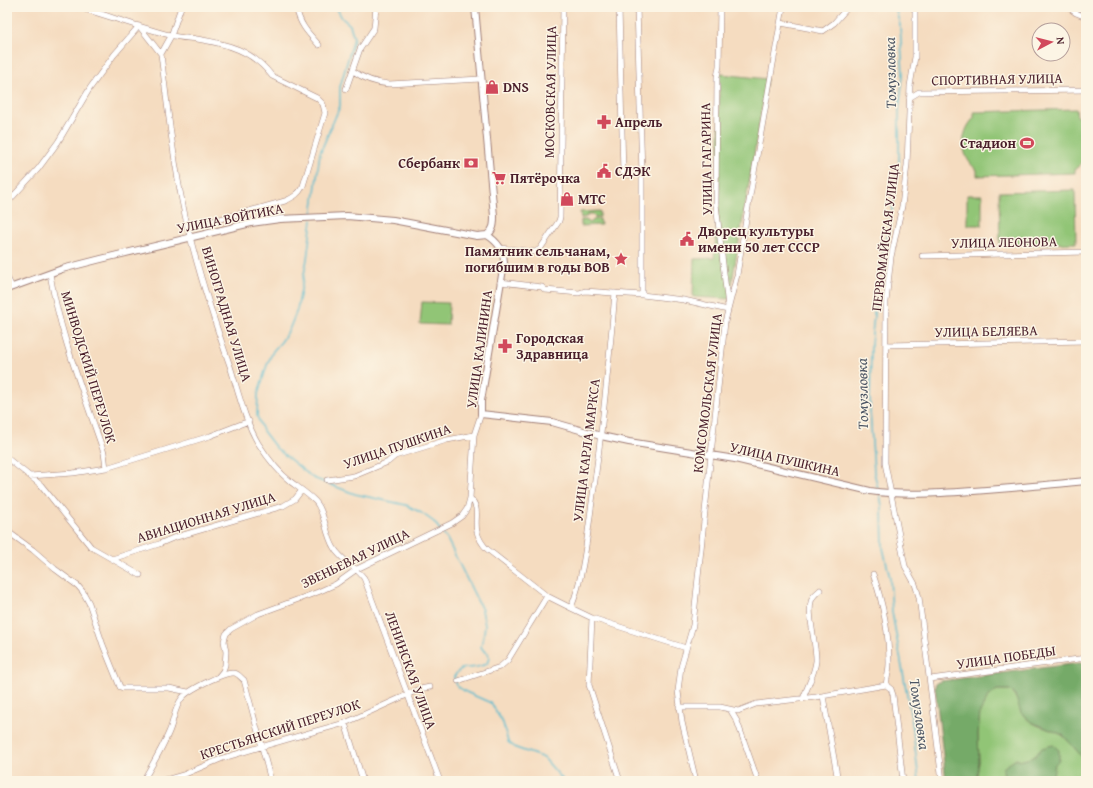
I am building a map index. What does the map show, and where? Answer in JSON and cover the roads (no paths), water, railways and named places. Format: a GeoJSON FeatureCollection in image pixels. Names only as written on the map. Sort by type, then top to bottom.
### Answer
{"type":"FeatureCollection","features":[{"type":"Feature","properties":{"kind":"main road"},"geometry":{"type":"LineString","coordinates":[[475,7],[494,216],[494,227],[492,232],[487,235],[494,239],[500,248]]}},
{"type":"Feature","properties":{"kind":"main road","name":"УЛИЦА ВОЙТИКА"},"geometry":{"type":"LineString","coordinates":[[9,288],[77,265],[251,223],[290,218],[348,216],[392,220],[477,236],[487,235]]}},
{"type":"Feature","properties":{"kind":"main road","name":"УЛИЦА КАЛИНИНА"},"geometry":{"type":"LineString","coordinates":[[481,414],[481,401],[504,259],[504,255],[500,248]]}},
{"type":"Feature","properties":{"kind":"main road","name":"УЛИЦА ПУШКИНА"},"geometry":{"type":"LineString","coordinates":[[481,414],[552,422],[601,436],[657,447],[735,459],[870,491],[890,494],[935,494],[1035,487],[1086,481]]}},
{"type":"Feature","properties":{"kind":"street"},"geometry":{"type":"LineString","coordinates":[[79,7],[171,36],[225,44],[237,48],[256,60],[268,70],[272,76],[317,98],[323,104],[325,113],[300,192],[285,201],[188,228]]}},
{"type":"Feature","properties":{"kind":"street"},"geometry":{"type":"LineString","coordinates":[[139,26],[160,54],[171,36],[181,7]]}},
{"type":"Feature","properties":{"kind":"street"},"geometry":{"type":"LineString","coordinates":[[296,7],[299,20],[319,45]]}},
{"type":"Feature","properties":{"kind":"street"},"geometry":{"type":"LineString","coordinates":[[346,89],[360,50],[374,28],[376,7]]}},
{"type":"Feature","properties":{"kind":"street","name":"МОСКОВСКАЯ УЛИЦА"},"geometry":{"type":"LineString","coordinates":[[500,248],[535,252],[540,249],[559,221],[563,7]]}},
{"type":"Feature","properties":{"kind":"street"},"geometry":{"type":"LineString","coordinates":[[620,7],[623,175],[642,174]]}},
{"type":"Feature","properties":{"kind":"street"},"geometry":{"type":"LineString","coordinates":[[637,7],[642,174],[642,295]]}},
{"type":"Feature","properties":{"kind":"street","name":"УЛИЦА ГАГАРИНА"},"geometry":{"type":"LineString","coordinates":[[720,7],[717,81],[716,204],[728,310]]}},
{"type":"Feature","properties":{"kind":"street","name":"КОМСОМОЛЬСКАЯ УЛИЦА"},"geometry":{"type":"LineString","coordinates":[[696,781],[679,707],[678,691],[681,667],[693,626],[723,332],[737,275],[783,7]]}},
{"type":"Feature","properties":{"kind":"street"},"geometry":{"type":"LineString","coordinates":[[781,23],[823,31],[834,24],[848,7]]}},
{"type":"Feature","properties":{"kind":"street","name":"ПЕРВОМАЙСКАЯ УЛИЦА"},"geometry":{"type":"LineString","coordinates":[[890,494],[885,463],[886,302],[891,257],[902,206],[906,165],[909,98],[915,57],[915,11],[913,7]]}},
{"type":"Feature","properties":{"kind":"street"},"geometry":{"type":"LineString","coordinates":[[1068,7],[1076,13],[1086,17]]}},
{"type":"Feature","properties":{"kind":"street"},"geometry":{"type":"LineString","coordinates":[[7,203],[38,169],[58,142],[90,88],[114,55],[139,26]]}},
{"type":"Feature","properties":{"kind":"street","name":"ВИНОГРАДНАЯ УЛИЦА"},"geometry":{"type":"LineString","coordinates":[[160,54],[178,180],[190,237],[216,328],[249,421],[258,442],[273,463],[290,481],[316,501],[320,508],[328,536],[334,549],[357,569]]}},
{"type":"Feature","properties":{"kind":"street"},"geometry":{"type":"LineString","coordinates":[[353,70],[358,75],[378,83],[389,84],[481,79]]}},
{"type":"Feature","properties":{"kind":"street","name":"СПОРТИВНАЯ УЛИЦА"},"geometry":{"type":"LineString","coordinates":[[909,98],[919,92],[1086,90]]}},
{"type":"Feature","properties":{"kind":"street","name":"УЛИЦА ЛЕОНОВА"},"geometry":{"type":"LineString","coordinates":[[922,256],[1086,252]]}},
{"type":"Feature","properties":{"kind":"street","name":"МИНВОДСКИЙ ПЕРЕУЛОК"},"geometry":{"type":"LineString","coordinates":[[50,274],[54,300],[63,332],[104,453],[106,468]]}},
{"type":"Feature","properties":{"kind":"street"},"geometry":{"type":"LineString","coordinates":[[7,277],[9,288]]}},
{"type":"Feature","properties":{"kind":"street"},"geometry":{"type":"LineString","coordinates":[[500,282],[542,287],[545,290],[579,294],[585,291],[684,300],[728,310]]}},
{"type":"Feature","properties":{"kind":"street","name":"УЛИЦА КАРЛА МАРКСА"},"geometry":{"type":"LineString","coordinates":[[571,608],[583,562],[601,436],[615,293]]}},
{"type":"Feature","properties":{"kind":"street","name":"УЛИЦА БЕЛЯЕВА"},"geometry":{"type":"LineString","coordinates":[[886,345],[1086,341]]}},
{"type":"Feature","properties":{"kind":"street","name":"УЛИЦА КАЛИНИНА"},"geometry":{"type":"LineString","coordinates":[[446,526],[462,516],[467,509],[470,498],[474,435],[481,414]]}},
{"type":"Feature","properties":{"kind":"street"},"geometry":{"type":"LineString","coordinates":[[30,476],[73,474],[106,468],[210,436],[249,421]]}},
{"type":"Feature","properties":{"kind":"street","name":"УЛИЦА ПУШКИНА"},"geometry":{"type":"LineString","coordinates":[[327,480],[354,476],[388,462],[395,456],[447,440],[474,435]]}},
{"type":"Feature","properties":{"kind":"street"},"geometry":{"type":"LineString","coordinates":[[7,458],[41,485],[91,547],[140,575]]}},
{"type":"Feature","properties":{"kind":"street","name":"АВИАЦИОННАЯ УЛИЦА"},"geometry":{"type":"LineString","coordinates":[[112,559],[173,538],[283,506],[295,499],[302,490]]}},
{"type":"Feature","properties":{"kind":"street"},"geometry":{"type":"LineString","coordinates":[[890,494],[905,566],[915,584],[919,597],[942,781]]}},
{"type":"Feature","properties":{"kind":"street"},"geometry":{"type":"LineString","coordinates":[[470,498],[475,502],[477,507],[477,532],[480,541],[487,549],[547,596],[592,618],[686,648]]}},
{"type":"Feature","properties":{"kind":"street","name":"ЗВЕНЬЕВАЯ УЛИЦА"},"geometry":{"type":"LineString","coordinates":[[218,677],[223,671],[225,665],[226,652],[224,641],[226,634],[231,629],[258,614],[336,584],[357,569],[446,526]]}},
{"type":"Feature","properties":{"kind":"street"},"geometry":{"type":"LineString","coordinates":[[7,531],[78,586],[83,592],[89,603],[105,651],[120,687],[169,688],[188,692]]}},
{"type":"Feature","properties":{"kind":"street","name":"ЛЕНИНСКАЯ УЛИЦА"},"geometry":{"type":"LineString","coordinates":[[357,569],[364,578],[369,589],[440,781]]}},
{"type":"Feature","properties":{"kind":"street"},"geometry":{"type":"LineString","coordinates":[[873,574],[881,598],[887,634],[889,665],[886,685]]}},
{"type":"Feature","properties":{"kind":"street"},"geometry":{"type":"LineString","coordinates":[[803,699],[816,662],[810,614],[811,601],[813,596],[820,590]]}},
{"type":"Feature","properties":{"kind":"street"},"geometry":{"type":"LineString","coordinates":[[458,681],[500,667],[508,660],[547,596]]}},
{"type":"Feature","properties":{"kind":"street"},"geometry":{"type":"LineString","coordinates":[[592,618],[590,692],[620,781]]}},
{"type":"Feature","properties":{"kind":"street","name":"УЛИЦА ПОБЕДЫ"},"geometry":{"type":"LineString","coordinates":[[930,679],[1086,658]]}},
{"type":"Feature","properties":{"kind":"street"},"geometry":{"type":"LineString","coordinates":[[143,781],[170,732],[177,706],[182,698],[188,692],[218,677],[234,673],[244,680],[271,781]]}},
{"type":"Feature","properties":{"kind":"street"},"geometry":{"type":"LineString","coordinates":[[679,707],[720,707],[731,711],[738,711],[756,704],[803,699],[886,685],[891,689],[893,695],[904,781]]}},
{"type":"Feature","properties":{"kind":"street","name":"КРЕСТЬЯНСКИЙ ПЕРЕУЛОК"},"geometry":{"type":"LineString","coordinates":[[158,781],[169,780],[223,758],[262,746],[316,730],[345,724],[420,689],[430,687]]}},
{"type":"Feature","properties":{"kind":"street"},"geometry":{"type":"LineString","coordinates":[[823,696],[838,781]]}},
{"type":"Feature","properties":{"kind":"street"},"geometry":{"type":"LineString","coordinates":[[731,711],[737,721],[758,781]]}},
{"type":"Feature","properties":{"kind":"street"},"geometry":{"type":"LineString","coordinates":[[345,724],[363,781]]}},
{"type":"Feature","properties":{"kind":"waterway"},"geometry":{"type":"LineString","coordinates":[[312,216],[320,153],[340,106],[340,87],[354,38],[350,25],[342,18],[336,7]]}},
{"type":"Feature","properties":{"kind":"waterway","name":"Томузловка"},"geometry":{"type":"LineString","coordinates":[[878,489],[874,472],[870,411],[871,344],[878,275],[890,226],[899,162],[899,110],[903,75],[900,25],[895,7]]}},
{"type":"Feature","properties":{"kind":"waterway"},"geometry":{"type":"LineString","coordinates":[[312,220],[307,259],[297,310],[289,330],[273,351],[258,394],[257,416],[263,431],[276,448],[313,478],[355,494],[406,505],[420,512],[434,522],[447,539],[482,610],[485,625],[481,647],[488,653],[489,657],[487,664],[461,669],[454,677],[457,686],[466,692],[491,703],[503,723],[508,742],[516,748],[544,758],[564,781]]}},
{"type":"Feature","properties":{"kind":"waterway","name":"Томузловка"},"geometry":{"type":"LineString","coordinates":[[880,495],[882,506],[883,548],[890,578],[892,612],[912,722],[919,781]]}},
{"type":"Feature","properties":{"kind":"place","name":"DNS"},"geometry":{"type":"Point","coordinates":[492,87]}},
{"type":"Feature","properties":{"kind":"place","name":"Апрель"},"geometry":{"type":"Point","coordinates":[604,122]}},
{"type":"Feature","properties":{"kind":"place","name":"Стадион"},"geometry":{"type":"Point","coordinates":[1027,143]}},
{"type":"Feature","properties":{"kind":"place","name":"Сбербанк"},"geometry":{"type":"Point","coordinates":[471,163]}},
{"type":"Feature","properties":{"kind":"place","name":"СДЭК"},"geometry":{"type":"Point","coordinates":[604,171]}},
{"type":"Feature","properties":{"kind":"place","name":"Пятёрочка"},"geometry":{"type":"Point","coordinates":[499,178]}},
{"type":"Feature","properties":{"kind":"place","name":"МТС"},"geometry":{"type":"Point","coordinates":[567,199]}},
{"type":"Feature","properties":{"kind":"place","name":"Дворец культуры имени 50 лет СССР"},"geometry":{"type":"Point","coordinates":[687,239]}},
{"type":"Feature","properties":{"kind":"place","name":"Памятник сельчанам, погибшим в годы ВОВ"},"geometry":{"type":"Point","coordinates":[621,259]}},
{"type":"Feature","properties":{"kind":"place","name":"Городская Здравница"},"geometry":{"type":"Point","coordinates":[505,346]}}]}
